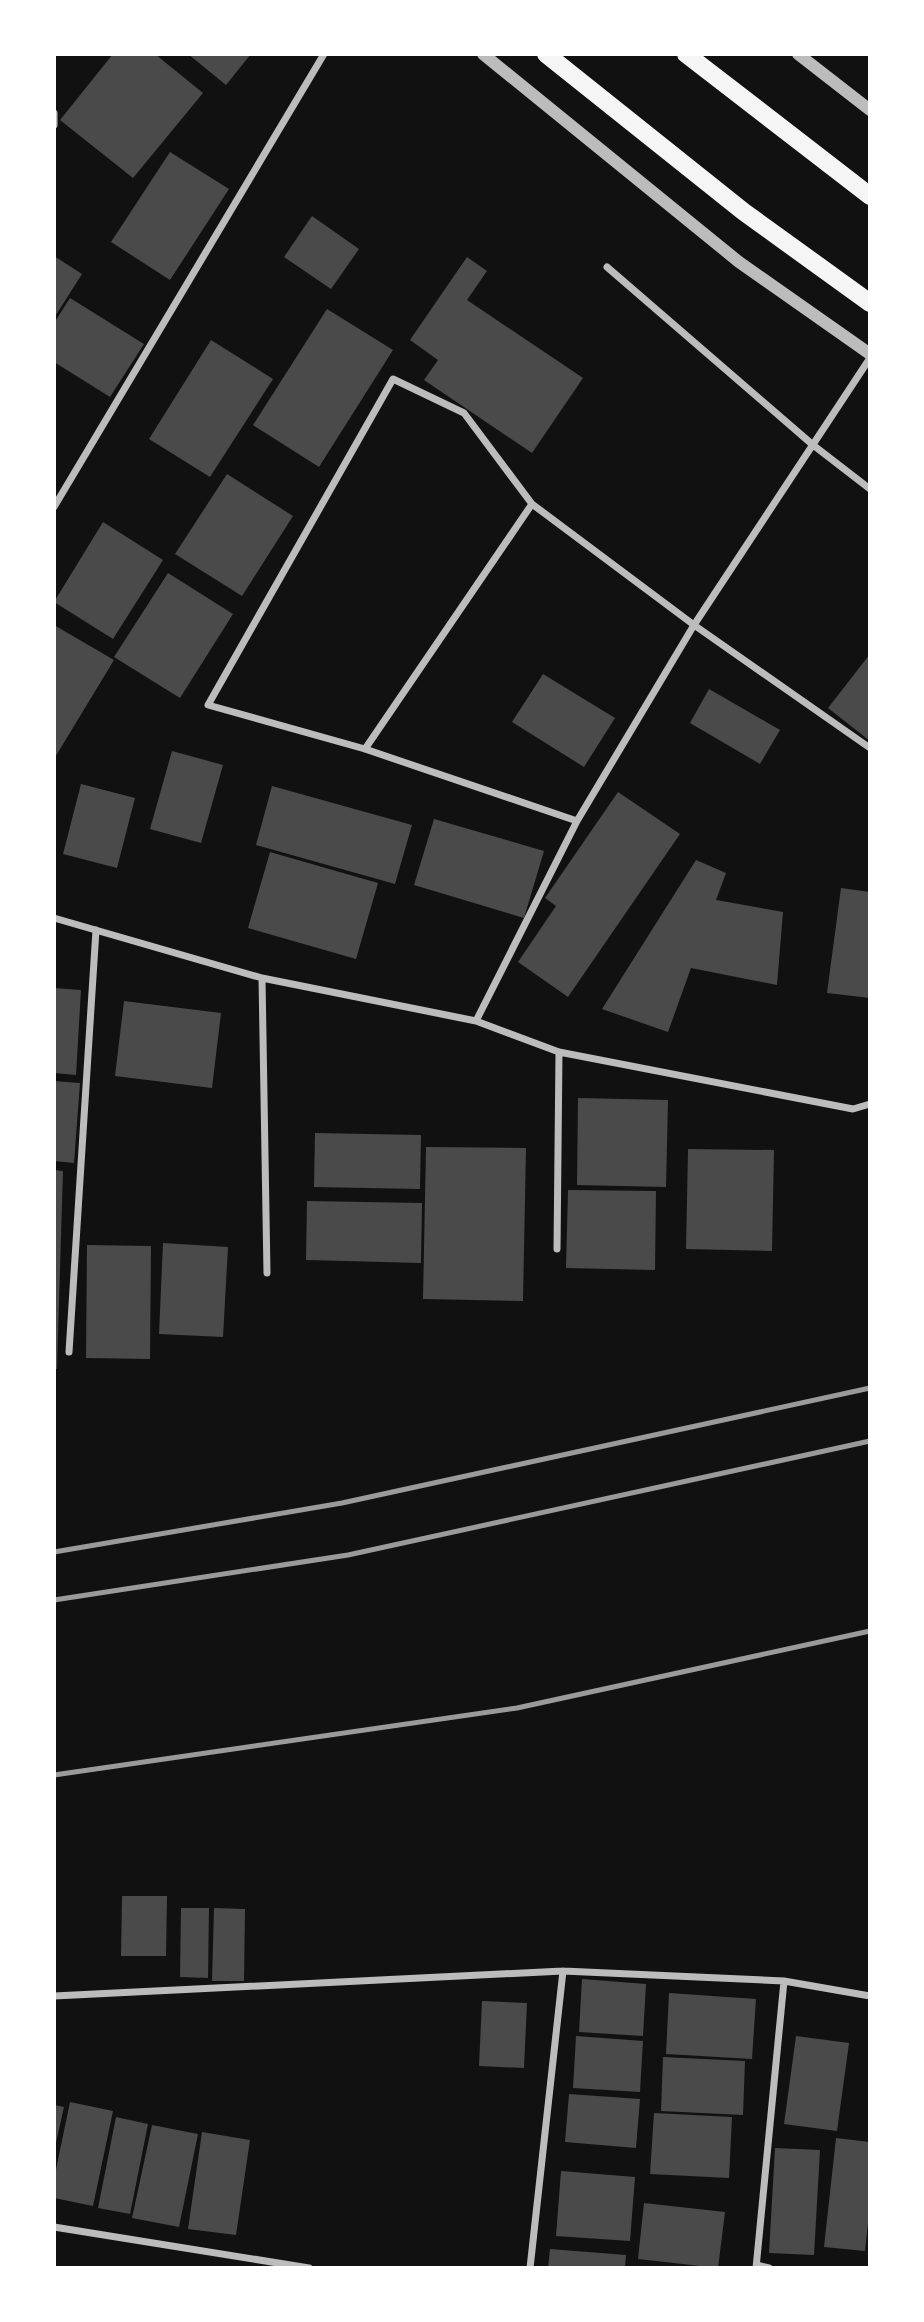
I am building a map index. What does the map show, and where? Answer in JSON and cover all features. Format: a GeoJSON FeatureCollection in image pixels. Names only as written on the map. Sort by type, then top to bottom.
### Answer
{"type":"FeatureCollection","features":[{"type":"Feature","properties":{"kind":"main road"},"geometry":{"type":"LineString","coordinates":[[546,54],[744,212],[870,303]]}},
{"type":"Feature","properties":{"kind":"main road"},"geometry":{"type":"LineString","coordinates":[[686,54],[870,196]]}},
{"type":"Feature","properties":{"kind":"street"},"geometry":{"type":"LineString","coordinates":[[54,507],[324,54]]}},
{"type":"Feature","properties":{"kind":"street"},"geometry":{"type":"LineString","coordinates":[[476,1021],[578,821],[694,625],[870,356],[739,262],[484,54]]}},
{"type":"Feature","properties":{"kind":"street"},"geometry":{"type":"LineString","coordinates":[[798,54],[870,110]]}},
{"type":"Feature","properties":{"kind":"street"},"geometry":{"type":"LineString","coordinates":[[54,113],[54,125]]}},
{"type":"Feature","properties":{"kind":"street"},"geometry":{"type":"LineString","coordinates":[[607,267],[813,445],[870,489]]}},
{"type":"Feature","properties":{"kind":"street"},"geometry":{"type":"LineString","coordinates":[[578,821],[365,749],[208,705],[393,379],[464,413],[532,504],[694,625],[870,748]]}},
{"type":"Feature","properties":{"kind":"street"},"geometry":{"type":"LineString","coordinates":[[365,749],[532,504]]}},
{"type":"Feature","properties":{"kind":"street"},"geometry":{"type":"LineString","coordinates":[[54,918],[262,978],[476,1021],[559,1052],[853,1110],[870,1104]]}},
{"type":"Feature","properties":{"kind":"street"},"geometry":{"type":"LineString","coordinates":[[69,1352],[96,930]]}},
{"type":"Feature","properties":{"kind":"street"},"geometry":{"type":"LineString","coordinates":[[262,978],[267,1273]]}},
{"type":"Feature","properties":{"kind":"street"},"geometry":{"type":"LineString","coordinates":[[557,1249],[559,1052]]}},
{"type":"Feature","properties":{"kind":"street"},"geometry":{"type":"LineString","coordinates":[[530,2268],[563,1971]]}},
{"type":"Feature","properties":{"kind":"street"},"geometry":{"type":"LineString","coordinates":[[54,1996],[563,1971],[784,1981],[870,1996]]}},
{"type":"Feature","properties":{"kind":"street"},"geometry":{"type":"LineString","coordinates":[[769,2268],[756,2266],[784,1981]]}},
{"type":"Feature","properties":{"kind":"street"},"geometry":{"type":"LineString","coordinates":[[54,2227],[309,2268]]}},
{"type":"Feature","properties":{"kind":"building"},"geometry":{"type":"Polygon","coordinates":[[[113,54],[155,54],[203,93],[133,178],[60,120],[113,54]]]}},
{"type":"Feature","properties":{"kind":"building"},"geometry":{"type":"Polygon","coordinates":[[[188,54],[251,54],[226,85],[188,54]]]}},
{"type":"Feature","properties":{"kind":"building"},"geometry":{"type":"Polygon","coordinates":[[[170,152],[229,189],[170,280],[111,242],[170,152]]]}},
{"type":"Feature","properties":{"kind":"building"},"geometry":{"type":"Polygon","coordinates":[[[312,216],[359,249],[331,289],[284,257],[312,216]]]}},
{"type":"Feature","properties":{"kind":"building"},"geometry":{"type":"Polygon","coordinates":[[[54,256],[82,274],[54,318],[54,256]]]}},
{"type":"Feature","properties":{"kind":"building"},"geometry":{"type":"Polygon","coordinates":[[[467,257],[487,271],[467,300],[583,378],[532,453],[424,380],[438,360],[410,340],[467,257]]]}},
{"type":"Feature","properties":{"kind":"building"},"geometry":{"type":"Polygon","coordinates":[[[70,298],[144,344],[110,397],[54,362],[54,323],[70,298]]]}},
{"type":"Feature","properties":{"kind":"building"},"geometry":{"type":"Polygon","coordinates":[[[327,309],[393,350],[319,467],[253,425],[327,309]]]}},
{"type":"Feature","properties":{"kind":"building"},"geometry":{"type":"Polygon","coordinates":[[[211,340],[273,379],[210,477],[149,439],[211,340]]]}},
{"type":"Feature","properties":{"kind":"building"},"geometry":{"type":"Polygon","coordinates":[[[227,474],[293,516],[242,596],[175,554],[227,474]]]}},
{"type":"Feature","properties":{"kind":"building"},"geometry":{"type":"Polygon","coordinates":[[[103,522],[163,560],[113,639],[54,602],[103,522]]]}},
{"type":"Feature","properties":{"kind":"building"},"geometry":{"type":"Polygon","coordinates":[[[168,573],[233,614],[180,698],[114,657],[168,573]]]}},
{"type":"Feature","properties":{"kind":"building"},"geometry":{"type":"Polygon","coordinates":[[[54,625],[114,660],[54,759],[54,625]]]}},
{"type":"Feature","properties":{"kind":"building"},"geometry":{"type":"Polygon","coordinates":[[[870,654],[870,741],[828,708],[870,654]]]}},
{"type":"Feature","properties":{"kind":"building"},"geometry":{"type":"Polygon","coordinates":[[[543,674],[615,718],[584,767],[512,722],[543,674]]]}},
{"type":"Feature","properties":{"kind":"building"},"geometry":{"type":"Polygon","coordinates":[[[709,689],[780,730],[760,764],[690,723],[709,689]]]}},
{"type":"Feature","properties":{"kind":"building"},"geometry":{"type":"Polygon","coordinates":[[[172,751],[223,765],[201,843],[150,829],[172,751]]]}},
{"type":"Feature","properties":{"kind":"building"},"geometry":{"type":"Polygon","coordinates":[[[81,784],[135,798],[117,868],[63,854],[81,784]]]}},
{"type":"Feature","properties":{"kind":"building"},"geometry":{"type":"Polygon","coordinates":[[[272,786],[412,825],[395,884],[256,845],[272,786]]]}},
{"type":"Feature","properties":{"kind":"building"},"geometry":{"type":"Polygon","coordinates":[[[618,792],[680,834],[568,997],[518,962],[556,906],[545,898],[618,792]]]}},
{"type":"Feature","properties":{"kind":"building"},"geometry":{"type":"Polygon","coordinates":[[[434,819],[544,851],[524,918],[414,885],[434,819]]]}},
{"type":"Feature","properties":{"kind":"building"},"geometry":{"type":"Polygon","coordinates":[[[270,852],[378,883],[356,959],[248,928],[270,852]]]}},
{"type":"Feature","properties":{"kind":"building"},"geometry":{"type":"Polygon","coordinates":[[[696,860],[726,873],[716,900],[783,912],[777,985],[691,968],[668,1032],[602,1009],[696,860]]]}},
{"type":"Feature","properties":{"kind":"building"},"geometry":{"type":"Polygon","coordinates":[[[841,888],[870,892],[870,998],[827,993],[841,888]]]}},
{"type":"Feature","properties":{"kind":"building"},"geometry":{"type":"Polygon","coordinates":[[[54,988],[81,990],[76,1075],[54,1073],[54,988]]]}},
{"type":"Feature","properties":{"kind":"building"},"geometry":{"type":"Polygon","coordinates":[[[124,1001],[221,1013],[212,1088],[115,1076],[124,1001]]]}},
{"type":"Feature","properties":{"kind":"building"},"geometry":{"type":"Polygon","coordinates":[[[54,1081],[80,1083],[74,1163],[54,1161],[54,1081]]]}},
{"type":"Feature","properties":{"kind":"building"},"geometry":{"type":"Polygon","coordinates":[[[578,1098],[668,1100],[666,1187],[577,1185],[578,1098]]]}},
{"type":"Feature","properties":{"kind":"building"},"geometry":{"type":"Polygon","coordinates":[[[315,1133],[421,1135],[420,1189],[314,1187],[315,1133]]]}},
{"type":"Feature","properties":{"kind":"building"},"geometry":{"type":"Polygon","coordinates":[[[426,1147],[526,1148],[523,1301],[423,1299],[426,1147]]]}},
{"type":"Feature","properties":{"kind":"building"},"geometry":{"type":"Polygon","coordinates":[[[688,1149],[774,1150],[772,1251],[686,1249],[688,1149]]]}},
{"type":"Feature","properties":{"kind":"building"},"geometry":{"type":"Polygon","coordinates":[[[54,1170],[63,1171],[57,1369],[54,1369],[54,1170]]]}},
{"type":"Feature","properties":{"kind":"building"},"geometry":{"type":"Polygon","coordinates":[[[568,1190],[656,1191],[655,1270],[566,1268],[568,1190]]]}},
{"type":"Feature","properties":{"kind":"building"},"geometry":{"type":"Polygon","coordinates":[[[307,1201],[422,1203],[421,1263],[306,1260],[307,1201]]]}},
{"type":"Feature","properties":{"kind":"building"},"geometry":{"type":"Polygon","coordinates":[[[163,1243],[228,1247],[223,1337],[159,1334],[163,1243]]]}},
{"type":"Feature","properties":{"kind":"building"},"geometry":{"type":"Polygon","coordinates":[[[87,1245],[151,1246],[150,1359],[86,1358],[87,1245]]]}},
{"type":"Feature","properties":{"kind":"building"},"geometry":{"type":"Polygon","coordinates":[[[122,1896],[167,1896],[166,1956],[121,1956],[122,1896]]]}},
{"type":"Feature","properties":{"kind":"building"},"geometry":{"type":"Polygon","coordinates":[[[181,1908],[209,1908],[208,1978],[180,1977],[181,1908]]]}},
{"type":"Feature","properties":{"kind":"building"},"geometry":{"type":"Polygon","coordinates":[[[214,1908],[245,1909],[244,1981],[212,1981],[214,1908]]]}},
{"type":"Feature","properties":{"kind":"building"},"geometry":{"type":"Polygon","coordinates":[[[582,1979],[646,1984],[643,2036],[579,2032],[582,1979]]]}},
{"type":"Feature","properties":{"kind":"building"},"geometry":{"type":"Polygon","coordinates":[[[669,1993],[756,1999],[752,2059],[666,2054],[669,1993]]]}},
{"type":"Feature","properties":{"kind":"building"},"geometry":{"type":"Polygon","coordinates":[[[482,2001],[527,2003],[524,2068],[479,2066],[482,2001]]]}},
{"type":"Feature","properties":{"kind":"building"},"geometry":{"type":"Polygon","coordinates":[[[576,2036],[643,2041],[640,2092],[573,2088],[576,2036]]]}},
{"type":"Feature","properties":{"kind":"building"},"geometry":{"type":"Polygon","coordinates":[[[796,2036],[849,2043],[837,2131],[784,2124],[796,2036]]]}},
{"type":"Feature","properties":{"kind":"building"},"geometry":{"type":"Polygon","coordinates":[[[663,2057],[745,2061],[743,2115],[661,2111],[663,2057]]]}},
{"type":"Feature","properties":{"kind":"building"},"geometry":{"type":"Polygon","coordinates":[[[569,2094],[640,2099],[636,2148],[565,2142],[569,2094]]]}},
{"type":"Feature","properties":{"kind":"building"},"geometry":{"type":"Polygon","coordinates":[[[70,2102],[113,2111],[93,2206],[54,2198],[54,2179],[70,2102]]]}},
{"type":"Feature","properties":{"kind":"building"},"geometry":{"type":"Polygon","coordinates":[[[54,2105],[64,2107],[55,2147],[54,2147],[54,2105]]]}},
{"type":"Feature","properties":{"kind":"building"},"geometry":{"type":"Polygon","coordinates":[[[654,2113],[732,2117],[729,2178],[650,2174],[654,2113]]]}},
{"type":"Feature","properties":{"kind":"building"},"geometry":{"type":"Polygon","coordinates":[[[116,2117],[148,2124],[130,2214],[98,2208],[116,2117]]]}},
{"type":"Feature","properties":{"kind":"building"},"geometry":{"type":"Polygon","coordinates":[[[152,2125],[198,2134],[179,2227],[132,2218],[152,2125]]]}},
{"type":"Feature","properties":{"kind":"building"},"geometry":{"type":"Polygon","coordinates":[[[202,2132],[250,2140],[236,2235],[188,2229],[202,2132]]]}},
{"type":"Feature","properties":{"kind":"building"},"geometry":{"type":"Polygon","coordinates":[[[836,2138],[870,2142],[870,2204],[865,2251],[824,2247],[836,2138]]]}},
{"type":"Feature","properties":{"kind":"building"},"geometry":{"type":"Polygon","coordinates":[[[775,2148],[820,2150],[814,2255],[769,2253],[775,2148]]]}},
{"type":"Feature","properties":{"kind":"building"},"geometry":{"type":"Polygon","coordinates":[[[561,2171],[635,2177],[630,2241],[556,2236],[561,2171]]]}},
{"type":"Feature","properties":{"kind":"building"},"geometry":{"type":"Polygon","coordinates":[[[644,2203],[725,2212],[718,2268],[638,2259],[644,2203]]]}},
{"type":"Feature","properties":{"kind":"building"},"geometry":{"type":"Polygon","coordinates":[[[550,2249],[626,2255],[625,2268],[548,2268],[550,2249]]]}},
{"type":"Feature","properties":{"kind":"railway"},"geometry":{"type":"LineString","coordinates":[[54,1552],[342,1503],[870,1388]]}},
{"type":"Feature","properties":{"kind":"railway"},"geometry":{"type":"LineString","coordinates":[[54,1600],[348,1555],[870,1441]]}},
{"type":"Feature","properties":{"kind":"railway"},"geometry":{"type":"LineString","coordinates":[[54,1775],[517,1708],[870,1631]]}}]}
